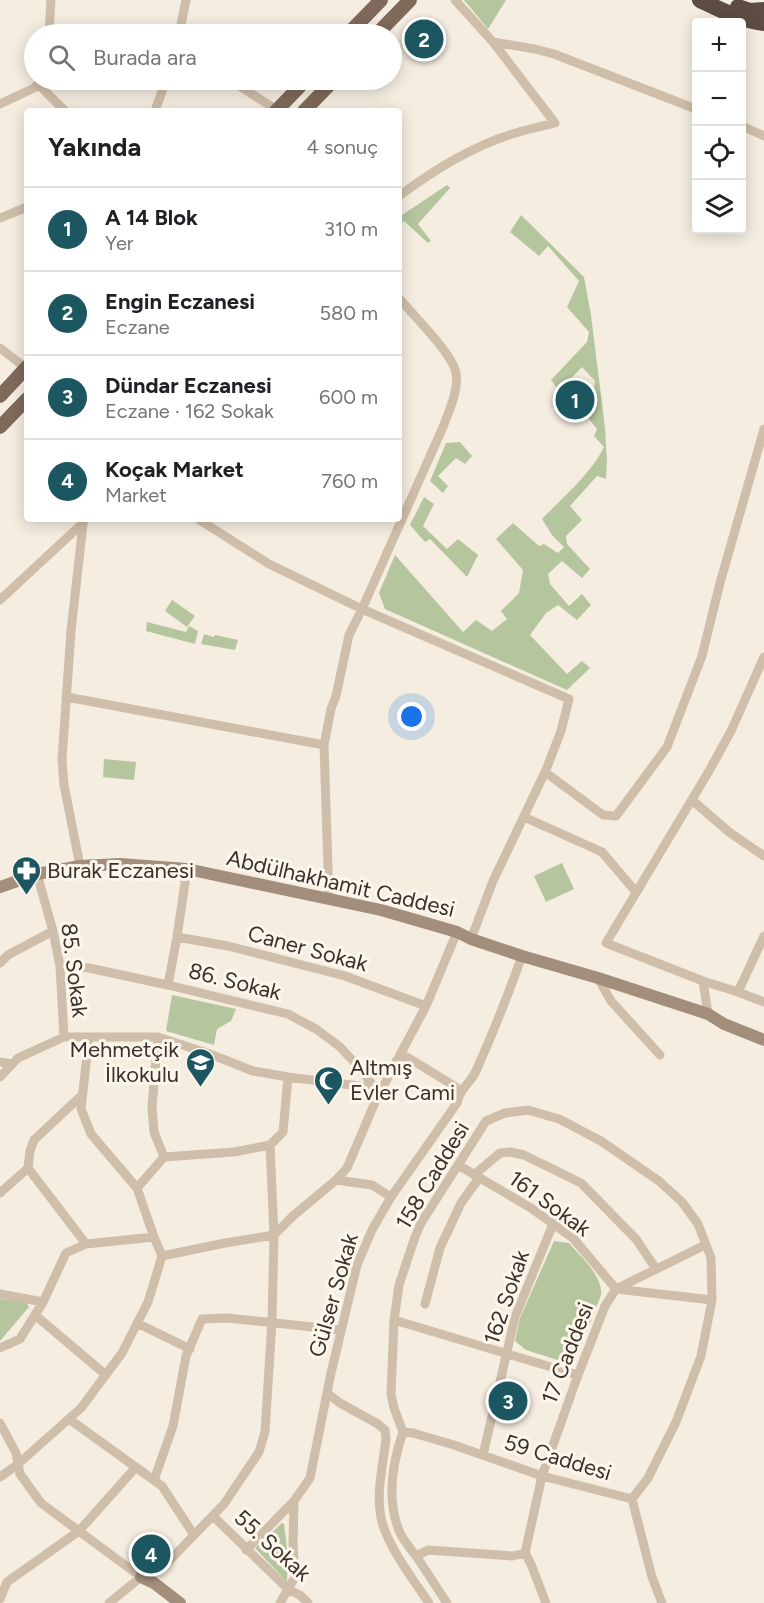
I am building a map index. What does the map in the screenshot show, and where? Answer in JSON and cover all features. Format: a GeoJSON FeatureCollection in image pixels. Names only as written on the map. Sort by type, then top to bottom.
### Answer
{"type":"FeatureCollection","features":[{"type":"Feature","properties":{"kind":"highway"},"geometry":{"type":"LineString","coordinates":[[700,0],[735,17],[764,23]]}},
{"type":"Feature","properties":{"kind":"highway"},"geometry":{"type":"LineString","coordinates":[[724,0],[750,11],[764,10]]}},
{"type":"Feature","properties":{"kind":"main road"},"geometry":{"type":"LineString","coordinates":[[358,24],[381,0]]}},
{"type":"Feature","properties":{"kind":"main road"},"geometry":{"type":"LineString","coordinates":[[387,24],[410,0]]}},
{"type":"Feature","properties":{"kind":"main road"},"geometry":{"type":"LineString","coordinates":[[279,108],[296,90]]}},
{"type":"Feature","properties":{"kind":"main road"},"geometry":{"type":"LineString","coordinates":[[307,108],[324,90]]}},
{"type":"Feature","properties":{"kind":"main road"},"geometry":{"type":"LineString","coordinates":[[0,396],[24,371]]}},
{"type":"Feature","properties":{"kind":"main road"},"geometry":{"type":"LineString","coordinates":[[0,427],[24,402]]}},
{"type":"Feature","properties":{"kind":"main road","name":"Abdülhakhamit Caddesi"},"geometry":{"type":"LineString","coordinates":[[0,887],[37,874],[80,866],[120,864],[187,869],[381,910],[458,932],[471,939],[522,956],[708,1014],[724,1024],[764,1040]]}},
{"type":"Feature","properties":{"kind":"main road"},"geometry":{"type":"LineString","coordinates":[[141,1577],[154,1583],[180,1603]]}},
{"type":"Feature","properties":{"kind":"street"},"geometry":{"type":"LineString","coordinates":[[50,24],[51,0]]}},
{"type":"Feature","properties":{"kind":"street"},"geometry":{"type":"LineString","coordinates":[[181,24],[186,0]]}},
{"type":"Feature","properties":{"kind":"street"},"geometry":{"type":"LineString","coordinates":[[402,194],[427,175],[472,150],[517,132],[555,123],[493,42],[455,0]]}},
{"type":"Feature","properties":{"kind":"street"},"geometry":{"type":"LineString","coordinates":[[493,42],[554,54],[692,107]]}},
{"type":"Feature","properties":{"kind":"street"},"geometry":{"type":"LineString","coordinates":[[0,104],[30,90]]}},
{"type":"Feature","properties":{"kind":"street"},"geometry":{"type":"LineString","coordinates":[[47,90],[62,108]]}},
{"type":"Feature","properties":{"kind":"street"},"geometry":{"type":"LineString","coordinates":[[156,108],[162,90]]}},
{"type":"Feature","properties":{"kind":"street"},"geometry":{"type":"LineString","coordinates":[[246,90],[274,108]]}},
{"type":"Feature","properties":{"kind":"street"},"geometry":{"type":"LineString","coordinates":[[746,128],[764,136]]}},
{"type":"Feature","properties":{"kind":"street"},"geometry":{"type":"LineString","coordinates":[[0,218],[24,208]]}},
{"type":"Feature","properties":{"kind":"street"},"geometry":{"type":"LineString","coordinates":[[402,302],[449,358],[456,374],[454,398],[402,519]]}},
{"type":"Feature","properties":{"kind":"street"},"geometry":{"type":"LineString","coordinates":[[0,348],[24,366]]}},
{"type":"Feature","properties":{"kind":"street"},"geometry":{"type":"LineString","coordinates":[[545,772],[603,815],[616,816],[667,747],[702,656],[720,583],[764,429]]}},
{"type":"Feature","properties":{"kind":"street"},"geometry":{"type":"LineString","coordinates":[[0,600],[83,522]]}},
{"type":"Feature","properties":{"kind":"street"},"geometry":{"type":"LineString","coordinates":[[80,866],[64,785],[62,759],[71,631],[84,522]]}},
{"type":"Feature","properties":{"kind":"street"},"geometry":{"type":"LineString","coordinates":[[203,522],[269,564],[362,609],[569,699],[561,731],[545,772],[493,881],[471,939]]}},
{"type":"Feature","properties":{"kind":"street"},"geometry":{"type":"LineString","coordinates":[[329,899],[324,745],[349,635],[401,522]]}},
{"type":"Feature","properties":{"kind":"street"},"geometry":{"type":"LineString","coordinates":[[764,657],[731,731],[606,943],[764,1002]]}},
{"type":"Feature","properties":{"kind":"street"},"geometry":{"type":"LineString","coordinates":[[66,697],[324,745]]}},
{"type":"Feature","properties":{"kind":"street"},"geometry":{"type":"LineString","coordinates":[[692,800],[729,832],[764,856]]}},
{"type":"Feature","properties":{"kind":"street"},"geometry":{"type":"LineString","coordinates":[[524,817],[602,852],[636,892]]}},
{"type":"Feature","properties":{"kind":"street"},"geometry":{"type":"LineString","coordinates":[[168,985],[187,869]]}},
{"type":"Feature","properties":{"kind":"street","name":"85. Sokak"},"geometry":{"type":"LineString","coordinates":[[37,874],[60,966],[64,1037]]}},
{"type":"Feature","properties":{"kind":"street"},"geometry":{"type":"LineString","coordinates":[[0,963],[8,955],[53,931]]}},
{"type":"Feature","properties":{"kind":"street"},"geometry":{"type":"LineString","coordinates":[[162,1256],[274,1235],[347,1168],[378,1088],[396,1061],[426,1006],[458,932]]}},
{"type":"Feature","properties":{"kind":"street"},"geometry":{"type":"LineString","coordinates":[[738,992],[764,936]]}},
{"type":"Feature","properties":{"kind":"street","name":"Caner Sokak"},"geometry":{"type":"LineString","coordinates":[[177,937],[239,949],[345,976],[426,1006]]}},
{"type":"Feature","properties":{"kind":"street","name":"Gülser Sokak"},"geometry":{"type":"LineString","coordinates":[[246,1550],[294,1502],[310,1478],[357,1265],[372,1230],[391,1197],[474,1075],[497,1023],[522,956]]}},
{"type":"Feature","properties":{"kind":"street","name":"86. Sokak"},"geometry":{"type":"LineString","coordinates":[[60,966],[89,969],[168,985],[288,1014],[316,1029],[339,1046],[378,1088]]}},
{"type":"Feature","properties":{"kind":"street"},"geometry":{"type":"LineString","coordinates":[[598,978],[611,1001],[660,1055]]}},
{"type":"Feature","properties":{"kind":"street"},"geometry":{"type":"LineString","coordinates":[[703,981],[708,1014]]}},
{"type":"Feature","properties":{"kind":"street"},"geometry":{"type":"LineString","coordinates":[[0,1077],[18,1058],[64,1037],[158,1037],[253,1071],[378,1088]]}},
{"type":"Feature","properties":{"kind":"street"},"geometry":{"type":"LineString","coordinates":[[0,1477],[81,1408],[122,1353],[148,1302],[162,1256],[137,1188],[91,1134],[81,1109],[89,1037]]}},
{"type":"Feature","properties":{"kind":"street"},"geometry":{"type":"LineString","coordinates":[[158,1037],[152,1107],[153,1132],[164,1157]]}},
{"type":"Feature","properties":{"kind":"street"},"geometry":{"type":"LineString","coordinates":[[396,1061],[407,1057],[456,1087],[459,1094]]}},
{"type":"Feature","properties":{"kind":"street"},"geometry":{"type":"LineString","coordinates":[[0,1062],[12,1065]]}},
{"type":"Feature","properties":{"kind":"street"},"geometry":{"type":"LineString","coordinates":[[137,1188],[164,1157],[234,1152],[270,1145],[283,1132],[288,1077]]}},
{"type":"Feature","properties":{"kind":"street"},"geometry":{"type":"LineString","coordinates":[[0,1193],[28,1168],[34,1140],[82,1095]]}},
{"type":"Feature","properties":{"kind":"street","name":"158 Caddesi"},"geometry":{"type":"LineString","coordinates":[[403,1432],[393,1408],[391,1394],[394,1320],[399,1286],[417,1230],[486,1121],[505,1113],[528,1110],[559,1119],[601,1141],[659,1181],[682,1202],[698,1224],[711,1258],[712,1300],[701,1356],[676,1422],[648,1479],[632,1499]]}},
{"type":"Feature","properties":{"kind":"street"},"geometry":{"type":"LineString","coordinates":[[109,1603],[141,1577],[169,1561],[224,1504],[259,1452],[265,1432],[272,1321],[274,1235],[270,1145]]}},
{"type":"Feature","properties":{"kind":"street"},"geometry":{"type":"LineString","coordinates":[[425,1304],[440,1248],[461,1203],[477,1176],[500,1153],[510,1152],[524,1155],[581,1183],[636,1239],[656,1269]]}},
{"type":"Feature","properties":{"kind":"street","name":"161 Sokak"},"geometry":{"type":"LineString","coordinates":[[458,1165],[531,1208],[573,1238],[616,1289]]}},
{"type":"Feature","properties":{"kind":"street"},"geometry":{"type":"LineString","coordinates":[[28,1168],[86,1245]]}},
{"type":"Feature","properties":{"kind":"street"},"geometry":{"type":"LineString","coordinates":[[336,1180],[372,1185],[391,1197]]}},
{"type":"Feature","properties":{"kind":"street","name":"162 Sokak"},"geometry":{"type":"LineString","coordinates":[[483,1455],[514,1317],[554,1224]]}},
{"type":"Feature","properties":{"kind":"street"},"geometry":{"type":"LineString","coordinates":[[0,1348],[20,1339],[43,1302],[66,1253],[86,1245],[154,1237]]}},
{"type":"Feature","properties":{"kind":"street"},"geometry":{"type":"LineString","coordinates":[[616,1289],[705,1245]]}},
{"type":"Feature","properties":{"kind":"street"},"geometry":{"type":"LineString","coordinates":[[616,1289],[712,1300]]}},
{"type":"Feature","properties":{"kind":"street","name":"17 Caddesi"},"geometry":{"type":"LineString","coordinates":[[525,1554],[542,1476],[605,1306],[616,1289]]}},
{"type":"Feature","properties":{"kind":"street"},"geometry":{"type":"LineString","coordinates":[[0,1294],[43,1302]]}},
{"type":"Feature","properties":{"kind":"street"},"geometry":{"type":"LineString","coordinates":[[35,1315],[106,1374]]}},
{"type":"Feature","properties":{"kind":"street"},"geometry":{"type":"LineString","coordinates":[[154,1480],[173,1426],[186,1356],[202,1319],[272,1321],[341,1330]]}},
{"type":"Feature","properties":{"kind":"street"},"geometry":{"type":"LineString","coordinates":[[394,1320],[578,1375]]}},
{"type":"Feature","properties":{"kind":"street"},"geometry":{"type":"LineString","coordinates":[[137,1323],[190,1349]]}},
{"type":"Feature","properties":{"kind":"street"},"geometry":{"type":"LineString","coordinates":[[327,1393],[385,1430],[386,1439],[379,1492],[382,1523],[395,1552],[429,1603]]}},
{"type":"Feature","properties":{"kind":"street"},"geometry":{"type":"LineString","coordinates":[[69,1419],[162,1486],[194,1535]]}},
{"type":"Feature","properties":{"kind":"street"},"geometry":{"type":"LineString","coordinates":[[0,1423],[16,1453],[20,1474],[41,1503],[141,1577]]}},
{"type":"Feature","properties":{"kind":"street"},"geometry":{"type":"LineString","coordinates":[[403,1432],[392,1479],[394,1515],[400,1532],[447,1603]]}},
{"type":"Feature","properties":{"kind":"street","name":"59 Caddesi"},"geometry":{"type":"LineString","coordinates":[[403,1432],[423,1436],[542,1476],[632,1499]]}},
{"type":"Feature","properties":{"kind":"street"},"geometry":{"type":"LineString","coordinates":[[0,1599],[7,1582],[79,1531],[136,1467]]}},
{"type":"Feature","properties":{"kind":"street"},"geometry":{"type":"LineString","coordinates":[[632,1499],[652,1577],[662,1603]]}},
{"type":"Feature","properties":{"kind":"street"},"geometry":{"type":"LineString","coordinates":[[280,1603],[295,1577],[294,1502]]}},
{"type":"Feature","properties":{"kind":"street","name":"55. Sokak"},"geometry":{"type":"LineString","coordinates":[[213,1516],[289,1590],[300,1595],[308,1603]]}},
{"type":"Feature","properties":{"kind":"street"},"geometry":{"type":"LineString","coordinates":[[416,1556],[428,1550],[513,1556],[525,1554],[546,1603]]}},
{"type":"Feature","properties":{"kind":"green space"},"geometry":{"type":"Polygon","coordinates":[[[464,0],[506,0],[488,29],[464,0]]]}},
{"type":"Feature","properties":{"kind":"green space"},"geometry":{"type":"Polygon","coordinates":[[[447,185],[450,188],[418,224],[431,241],[428,243],[404,221],[402,223],[402,215],[447,185]]]}},
{"type":"Feature","properties":{"kind":"green space"},"geometry":{"type":"Polygon","coordinates":[[[521,215],[584,277],[605,428],[606,479],[597,476],[570,506],[582,520],[566,536],[567,544],[590,569],[582,578],[562,561],[548,574],[550,584],[569,606],[582,594],[591,605],[577,620],[558,605],[546,613],[530,635],[567,674],[582,661],[590,668],[567,690],[385,609],[379,593],[395,555],[463,632],[476,620],[492,631],[507,619],[501,611],[519,593],[523,570],[496,539],[513,523],[539,546],[544,544],[558,553],[564,547],[552,535],[542,519],[584,476],[604,447],[594,436],[597,429],[585,414],[593,401],[595,381],[582,367],[559,391],[551,380],[587,342],[589,332],[567,307],[579,281],[548,246],[539,256],[510,232],[521,215]]]}},
{"type":"Feature","properties":{"kind":"green space"},"geometry":{"type":"Polygon","coordinates":[[[460,442],[472,456],[465,464],[456,458],[438,476],[448,486],[443,493],[430,481],[446,443],[460,442]]]}},
{"type":"Feature","properties":{"kind":"green space"},"geometry":{"type":"Polygon","coordinates":[[[424,497],[434,504],[423,526],[447,549],[458,539],[478,555],[467,577],[430,539],[425,542],[410,525],[424,497]]]}},
{"type":"Feature","properties":{"kind":"green space"},"geometry":{"type":"Polygon","coordinates":[[[172,600],[195,616],[187,627],[165,611],[172,600]]]}},
{"type":"Feature","properties":{"kind":"green space"},"geometry":{"type":"Polygon","coordinates":[[[147,622],[186,632],[189,626],[198,631],[195,644],[146,631],[147,622]]]}},
{"type":"Feature","properties":{"kind":"green space"},"geometry":{"type":"Polygon","coordinates":[[[204,634],[238,640],[235,650],[201,644],[204,634]]]}},
{"type":"Feature","properties":{"kind":"green space"},"geometry":{"type":"Polygon","coordinates":[[[104,759],[136,762],[134,780],[103,777],[104,759]]]}},
{"type":"Feature","properties":{"kind":"green space"},"geometry":{"type":"Polygon","coordinates":[[[562,863],[574,889],[546,902],[534,876],[562,863]]]}},
{"type":"Feature","properties":{"kind":"green space"},"geometry":{"type":"Polygon","coordinates":[[[172,995],[236,1009],[231,1021],[217,1029],[214,1045],[166,1031],[172,995]]]}},
{"type":"Feature","properties":{"kind":"green space"},"geometry":{"type":"Polygon","coordinates":[[[554,1241],[569,1243],[595,1274],[601,1288],[601,1295],[578,1354],[567,1363],[526,1350],[515,1341],[520,1318],[554,1241]]]}},
{"type":"Feature","properties":{"kind":"green space"},"geometry":{"type":"Polygon","coordinates":[[[0,1299],[26,1302],[29,1307],[0,1341],[0,1299]]]}},
{"type":"Feature","properties":{"kind":"green space"},"geometry":{"type":"Polygon","coordinates":[[[282,1523],[288,1556],[287,1582],[255,1548],[282,1523]]]}},
{"type":"Feature","properties":{"kind":"place","name":"Engin Eczanesi"},"geometry":{"type":"Point","coordinates":[424,39]}},
{"type":"Feature","properties":{"kind":"place","name":"A 14 Blok"},"geometry":{"type":"Point","coordinates":[575,400]}},
{"type":"Feature","properties":{"kind":"place","name":"Burak Eczanesi"},"geometry":{"type":"Point","coordinates":[26,896]}},
{"type":"Feature","properties":{"kind":"place","name":"Mehmetçik İlkokulu"},"geometry":{"type":"Point","coordinates":[200,1088]}},
{"type":"Feature","properties":{"kind":"place","name":"Altmış Evler Cami"},"geometry":{"type":"Point","coordinates":[329,1106]}},
{"type":"Feature","properties":{"kind":"place","name":"Dündar Eczanesi"},"geometry":{"type":"Point","coordinates":[508,1401]}},
{"type":"Feature","properties":{"kind":"place","name":"Koçak Market"},"geometry":{"type":"Point","coordinates":[151,1554]}}]}
